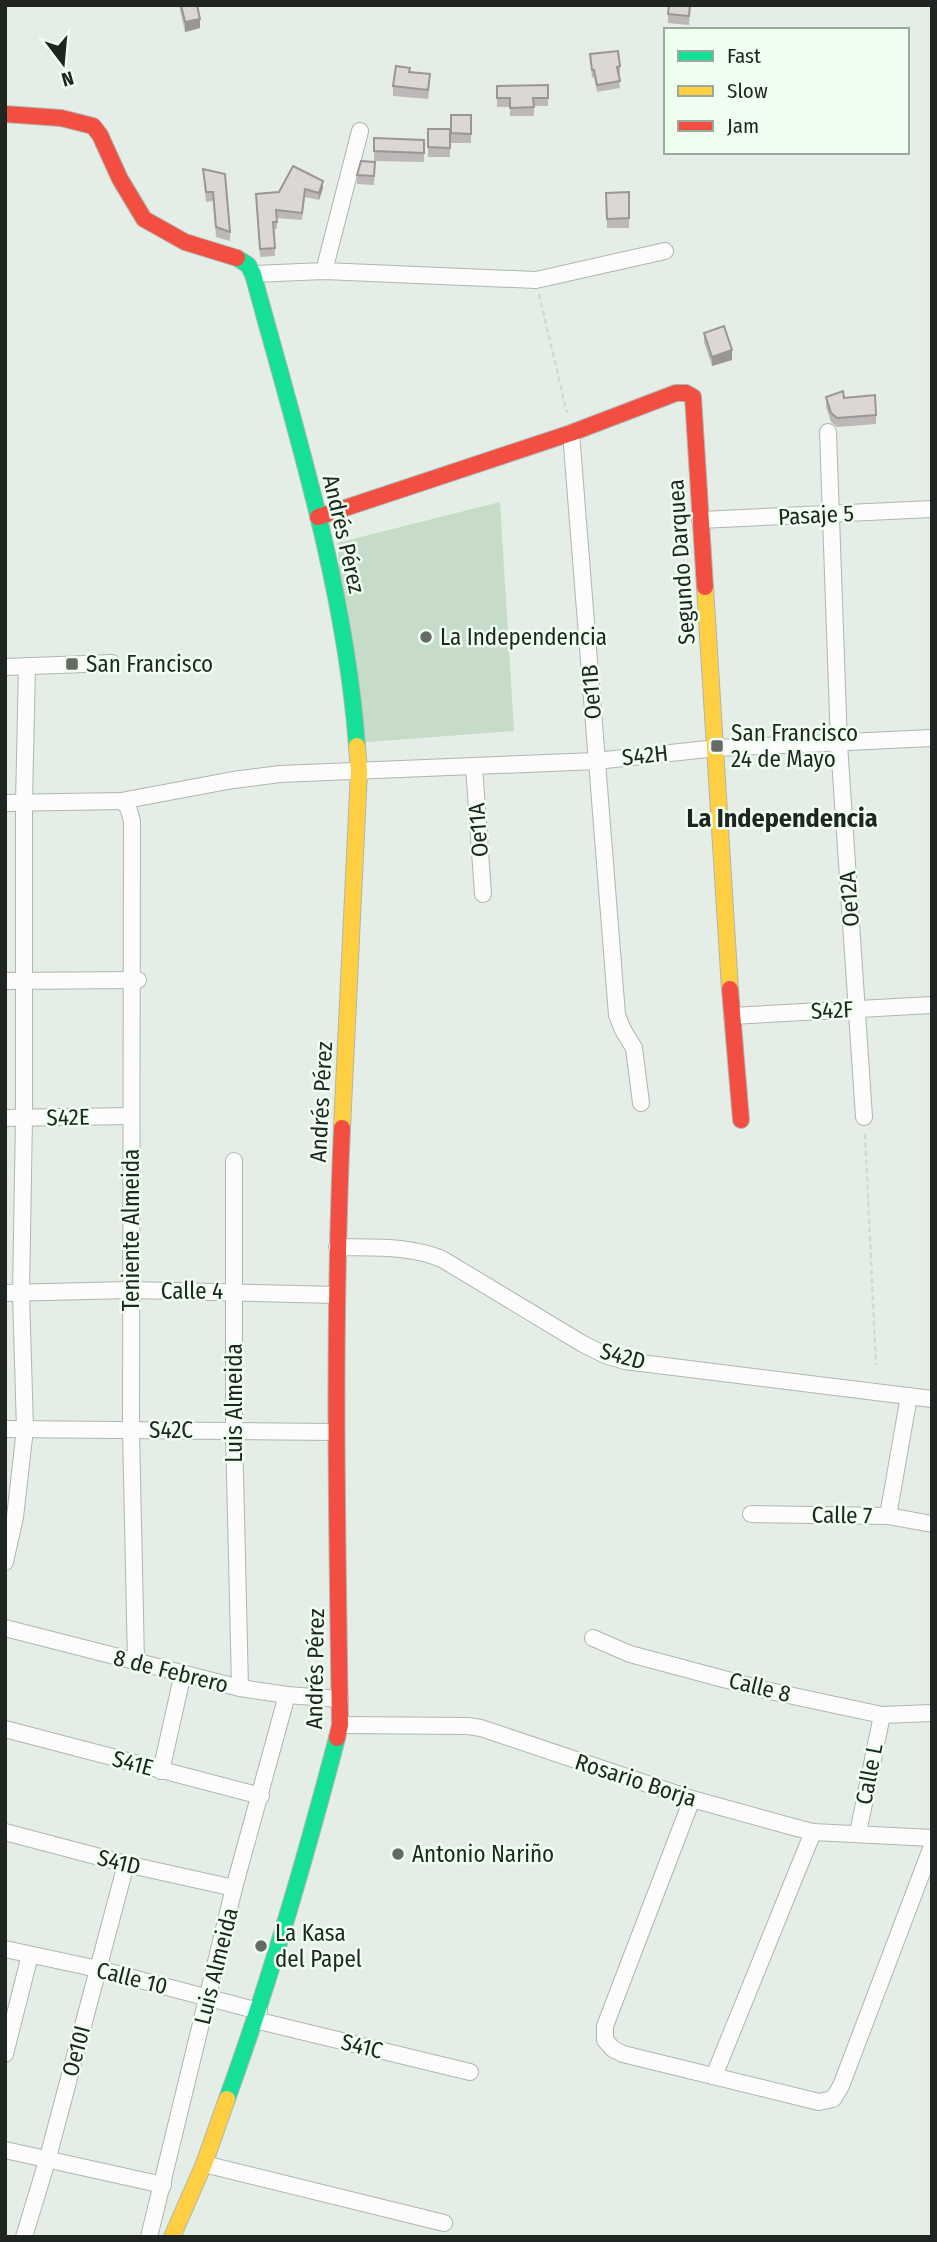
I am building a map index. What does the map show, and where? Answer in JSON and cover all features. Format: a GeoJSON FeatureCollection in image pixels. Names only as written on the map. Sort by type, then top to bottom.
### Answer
{"type":"FeatureCollection","features":[{"type":"Feature","properties":{"kind":"street"},"geometry":{"type":"LineString","coordinates":[[5,114],[61,118],[93,126],[144,219],[185,242],[240,259],[248,265],[253,274],[324,271],[536,280],[665,251]]}},
{"type":"Feature","properties":{"kind":"street"},"geometry":{"type":"LineString","coordinates":[[324,271],[360,131]]}},
{"type":"Feature","properties":{"kind":"street","name":"Andrés Pérez"},"geometry":{"type":"LineString","coordinates":[[172,2237],[204,2164],[257,2015],[317,1814],[340,1725],[336,1432],[337,1247],[359,771],[353,689],[343,629],[318,517],[253,274]]}},
{"type":"Feature","properties":{"kind":"street","name":"Segundo Darquea"},"geometry":{"type":"LineString","coordinates":[[318,517],[571,433],[676,393],[690,394],[693,397],[741,1120]]}},
{"type":"Feature","properties":{"kind":"street","name":"Oe12A"},"geometry":{"type":"LineString","coordinates":[[828,432],[839,744],[864,1116]]}},
{"type":"Feature","properties":{"kind":"street","name":"Oe11B"},"geometry":{"type":"LineString","coordinates":[[571,433],[617,1015],[634,1048],[641,1103]]}},
{"type":"Feature","properties":{"kind":"street","name":"Pasaje 5"},"geometry":{"type":"LineString","coordinates":[[700,520],[932,509]]}},
{"type":"Feature","properties":{"kind":"street"},"geometry":{"type":"LineString","coordinates":[[5,667],[112,663]]}},
{"type":"Feature","properties":{"kind":"street"},"geometry":{"type":"LineString","coordinates":[[5,1562],[15,1517],[25,1429],[13,1294],[24,1117],[14,981],[24,803],[27,666]]}},
{"type":"Feature","properties":{"kind":"street","name":"S42H"},"geometry":{"type":"LineString","coordinates":[[5,803],[121,801],[280,774],[596,761],[717,748],[932,738]]}},
{"type":"Feature","properties":{"kind":"street","name":"Oe11A"},"geometry":{"type":"LineString","coordinates":[[474,766],[483,894]]}},
{"type":"Feature","properties":{"kind":"street","name":"Teniente Almeida"},"geometry":{"type":"LineString","coordinates":[[121,801],[128,807],[132,821],[136,980],[131,1116],[131,1430],[136,1662]]}},
{"type":"Feature","properties":{"kind":"street"},"geometry":{"type":"LineString","coordinates":[[14,981],[136,980]]}},
{"type":"Feature","properties":{"kind":"street","name":"S42F"},"geometry":{"type":"LineString","coordinates":[[732,1016],[932,1005]]}},
{"type":"Feature","properties":{"kind":"street","name":"S42E"},"geometry":{"type":"LineString","coordinates":[[5,1118],[131,1116]]}},
{"type":"Feature","properties":{"kind":"street","name":"Luis Almeida"},"geometry":{"type":"LineString","coordinates":[[234,1161],[234,1430],[240,1688]]}},
{"type":"Feature","properties":{"kind":"street","name":"S42D"},"geometry":{"type":"LineString","coordinates":[[337,1247],[426,1252],[583,1344],[625,1361],[932,1399]]}},
{"type":"Feature","properties":{"kind":"street","name":"Calle 4"},"geometry":{"type":"LineString","coordinates":[[13,1294],[131,1290],[337,1294]]}},
{"type":"Feature","properties":{"kind":"street"},"geometry":{"type":"LineString","coordinates":[[888,1516],[909,1396]]}},
{"type":"Feature","properties":{"kind":"street","name":"S42C"},"geometry":{"type":"LineString","coordinates":[[5,1429],[336,1432]]}},
{"type":"Feature","properties":{"kind":"street","name":"Calle 7"},"geometry":{"type":"LineString","coordinates":[[751,1514],[888,1516],[932,1524]]}},
{"type":"Feature","properties":{"kind":"street","name":"8 de Febrero"},"geometry":{"type":"LineString","coordinates":[[5,1628],[240,1688],[340,1699]]}},
{"type":"Feature","properties":{"kind":"street","name":"Calle 8"},"geometry":{"type":"LineString","coordinates":[[593,1638],[643,1657],[761,1689],[882,1715],[932,1713]]}},
{"type":"Feature","properties":{"kind":"street"},"geometry":{"type":"LineString","coordinates":[[161,1771],[183,1673]]}},
{"type":"Feature","properties":{"kind":"street","name":"Luis Almeida"},"geometry":{"type":"LineString","coordinates":[[149,2237],[234,1888],[287,1695]]}},
{"type":"Feature","properties":{"kind":"street","name":"Calle L"},"geometry":{"type":"LineString","coordinates":[[858,1833],[882,1715]]}},
{"type":"Feature","properties":{"kind":"street","name":"Rosario Borja"},"geometry":{"type":"LineString","coordinates":[[340,1725],[481,1728],[692,1799],[813,1832],[932,1838]]}},
{"type":"Feature","properties":{"kind":"street","name":"S41E"},"geometry":{"type":"LineString","coordinates":[[5,1729],[261,1796]]}},
{"type":"Feature","properties":{"kind":"street"},"geometry":{"type":"LineString","coordinates":[[692,1799],[605,2026],[605,2040],[613,2049],[623,2054],[819,2102],[833,2099],[841,2086],[932,1846]]}},
{"type":"Feature","properties":{"kind":"street","name":"S41D"},"geometry":{"type":"LineString","coordinates":[[5,1832],[126,1864],[234,1888]]}},
{"type":"Feature","properties":{"kind":"street"},"geometry":{"type":"LineString","coordinates":[[715,2077],[813,1832]]}},
{"type":"Feature","properties":{"kind":"street","name":"Oe10I"},"geometry":{"type":"LineString","coordinates":[[24,2237],[47,2161],[126,1864]]}},
{"type":"Feature","properties":{"kind":"street","name":"Calle 10"},"geometry":{"type":"LineString","coordinates":[[5,1949],[208,1997],[257,2015]]}},
{"type":"Feature","properties":{"kind":"street"},"geometry":{"type":"LineString","coordinates":[[5,2054],[30,1955]]}},
{"type":"Feature","properties":{"kind":"street","name":"S41C"},"geometry":{"type":"LineString","coordinates":[[257,2015],[470,2072]]}},
{"type":"Feature","properties":{"kind":"street"},"geometry":{"type":"LineString","coordinates":[[5,2150],[163,2185]]}},
{"type":"Feature","properties":{"kind":"street"},"geometry":{"type":"LineString","coordinates":[[204,2164],[444,2223]]}},
{"type":"Feature","properties":{"kind":"path"},"geometry":{"type":"LineString","coordinates":[[536,280],[571,433]]}},
{"type":"Feature","properties":{"kind":"path"},"geometry":{"type":"LineString","coordinates":[[864,1116],[876,1365]]}},
{"type":"Feature","properties":{"kind":"green space","name":"La Independencia"},"geometry":{"type":"Polygon","coordinates":[[[500,502],[514,731],[354,743],[337,543],[500,502]]]}},
{"type":"Feature","properties":{"kind":"building"},"geometry":{"type":"Polygon","coordinates":[[[181,5],[197,5],[200,19],[185,22],[181,5]]]}},
{"type":"Feature","properties":{"kind":"building"},"geometry":{"type":"Polygon","coordinates":[[[669,5],[690,5],[689,16],[668,14],[669,5]]]}},
{"type":"Feature","properties":{"kind":"building"},"geometry":{"type":"Polygon","coordinates":[[[618,51],[620,81],[597,85],[590,54],[618,51]]]}},
{"type":"Feature","properties":{"kind":"building"},"geometry":{"type":"Polygon","coordinates":[[[396,66],[410,68],[409,72],[430,74],[428,90],[393,86],[396,66]]]}},
{"type":"Feature","properties":{"kind":"building"},"geometry":{"type":"Polygon","coordinates":[[[548,85],[548,98],[533,98],[534,107],[510,108],[510,98],[497,98],[497,86],[548,85]]]}},
{"type":"Feature","properties":{"kind":"building"},"geometry":{"type":"Polygon","coordinates":[[[451,115],[471,115],[471,134],[451,133],[451,115]]]}},
{"type":"Feature","properties":{"kind":"building"},"geometry":{"type":"Polygon","coordinates":[[[428,129],[450,129],[450,148],[428,147],[428,129]]]}},
{"type":"Feature","properties":{"kind":"building"},"geometry":{"type":"Polygon","coordinates":[[[374,138],[424,140],[424,153],[374,151],[374,138]]]}},
{"type":"Feature","properties":{"kind":"building"},"geometry":{"type":"Polygon","coordinates":[[[361,161],[375,162],[374,176],[357,175],[361,161]]]}},
{"type":"Feature","properties":{"kind":"building"},"geometry":{"type":"Polygon","coordinates":[[[293,166],[323,181],[319,193],[305,189],[302,213],[276,210],[277,222],[273,222],[275,248],[260,249],[256,194],[279,192],[293,166]]]}},
{"type":"Feature","properties":{"kind":"building"},"geometry":{"type":"Polygon","coordinates":[[[203,169],[225,174],[230,232],[216,227],[213,192],[206,192],[203,169]]]}},
{"type":"Feature","properties":{"kind":"building"},"geometry":{"type":"Polygon","coordinates":[[[629,192],[629,218],[607,219],[606,193],[629,192]]]}},
{"type":"Feature","properties":{"kind":"building"},"geometry":{"type":"Polygon","coordinates":[[[724,326],[732,350],[712,357],[704,333],[724,326]]]}},
{"type":"Feature","properties":{"kind":"building"},"geometry":{"type":"Polygon","coordinates":[[[843,391],[844,398],[875,395],[876,415],[837,418],[831,413],[826,397],[843,391]]]}},
{"type":"Feature","properties":{"kind":"traffic: fast"},"geometry":{"type":"LineString","coordinates":[[237,258],[248,265],[253,274],[316,508],[342,626],[357,746]]}},
{"type":"Feature","properties":{"kind":"traffic: fast"},"geometry":{"type":"LineString","coordinates":[[227,2099],[286,1920],[337,1738]]}},
{"type":"Feature","properties":{"kind":"traffic: slow"},"geometry":{"type":"LineString","coordinates":[[705,587],[730,989]]}},
{"type":"Feature","properties":{"kind":"traffic: slow"},"geometry":{"type":"LineString","coordinates":[[342,1128],[359,771],[357,746]]}},
{"type":"Feature","properties":{"kind":"traffic: slow"},"geometry":{"type":"LineString","coordinates":[[172,2237],[204,2164],[227,2099]]}},
{"type":"Feature","properties":{"kind":"traffic: jam"},"geometry":{"type":"LineString","coordinates":[[5,114],[61,118],[93,126],[144,219],[185,242],[237,258]]}},
{"type":"Feature","properties":{"kind":"traffic: jam"},"geometry":{"type":"LineString","coordinates":[[318,517],[571,433],[676,393],[686,393],[693,397],[705,587]]}},
{"type":"Feature","properties":{"kind":"traffic: jam"},"geometry":{"type":"LineString","coordinates":[[730,989],[741,1120]]}},
{"type":"Feature","properties":{"kind":"traffic: jam"},"geometry":{"type":"LineString","coordinates":[[337,1738],[340,1725],[337,1352],[342,1128]]}},
{"type":"Feature","properties":{"kind":"place","name":"La Independencia"},"geometry":{"type":"Point","coordinates":[426,637]}},
{"type":"Feature","properties":{"kind":"place","name":"San Francisco"},"geometry":{"type":"Point","coordinates":[72,664]}},
{"type":"Feature","properties":{"kind":"place","name":"San Francisco 24 de Mayo"},"geometry":{"type":"Point","coordinates":[717,746]}},
{"type":"Feature","properties":{"kind":"place","name":"Antonio Nariño"},"geometry":{"type":"Point","coordinates":[398,1854]}},
{"type":"Feature","properties":{"kind":"place","name":"La Kasa del Papel"},"geometry":{"type":"Point","coordinates":[261,1946]}},
{"type":"Feature","properties":{"kind":"district","name":"La Independencia"},"geometry":{"type":"Point","coordinates":[782,818]}}]}
